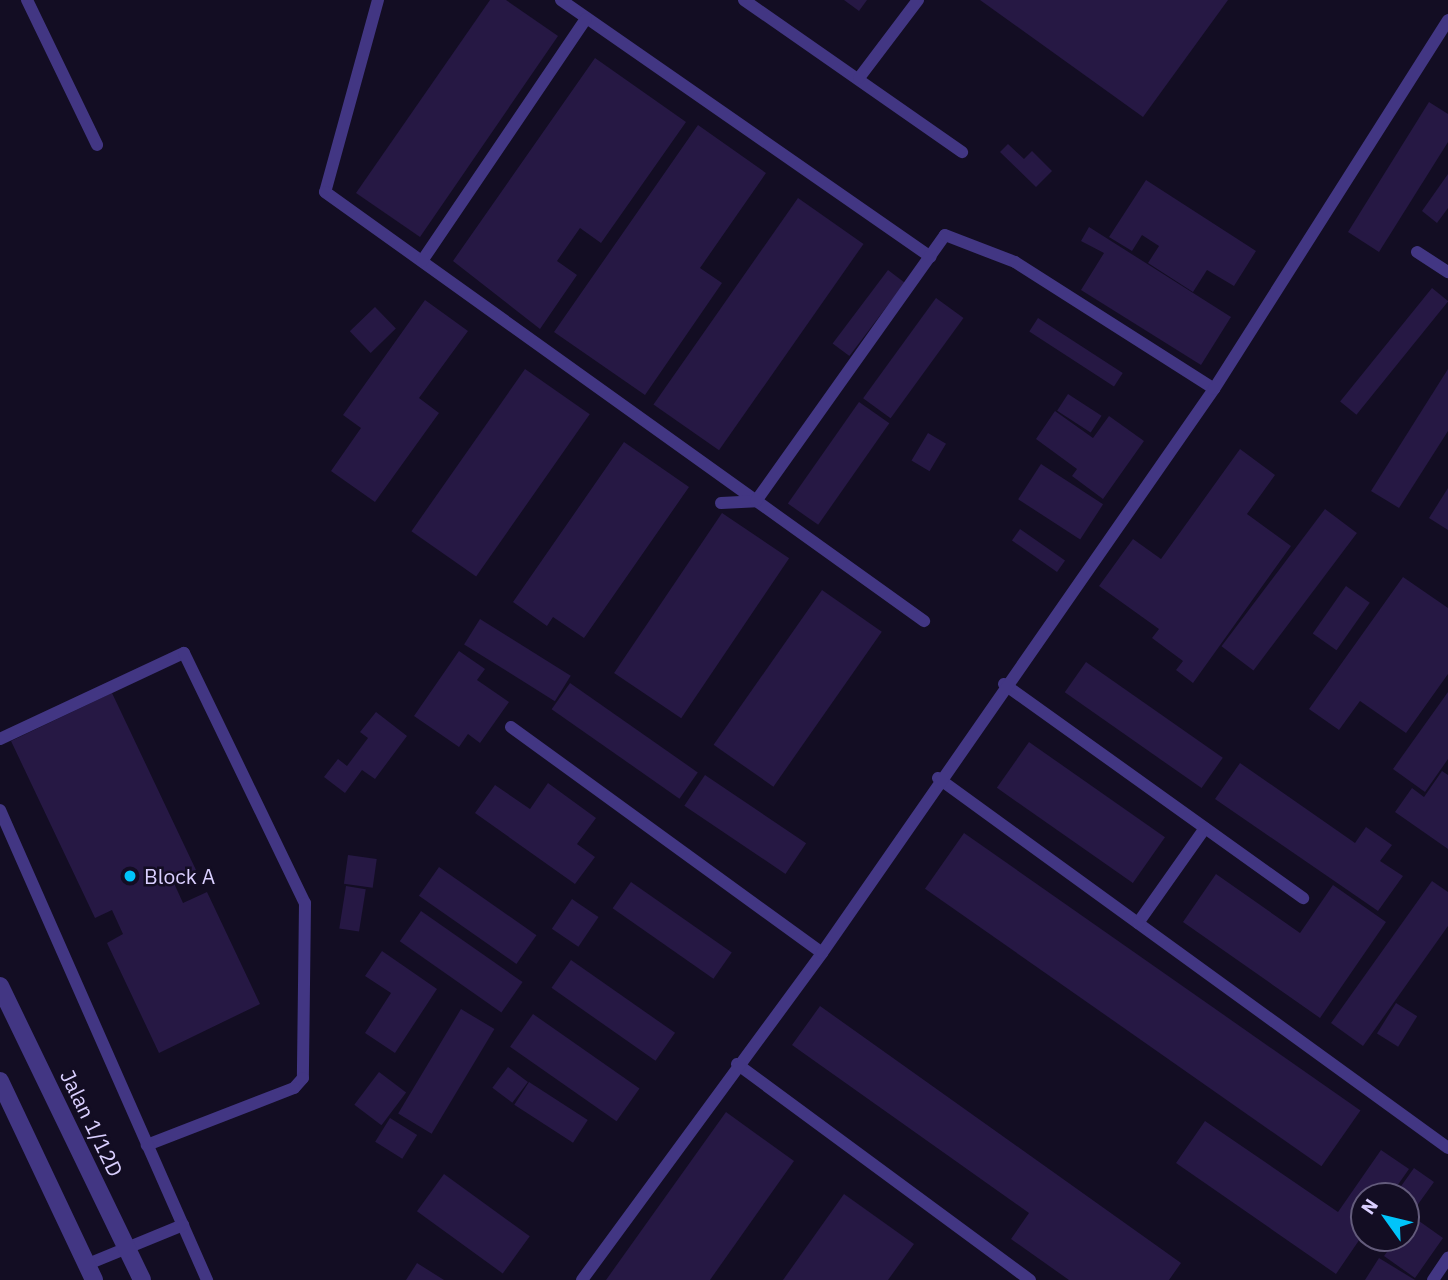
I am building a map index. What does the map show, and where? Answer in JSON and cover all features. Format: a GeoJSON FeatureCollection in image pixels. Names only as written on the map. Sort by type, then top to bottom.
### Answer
{"type":"FeatureCollection","features":[{"type":"Feature","properties":{"kind":"street","name":"Jalan 1/12D"},"geometry":{"type":"LineString","coordinates":[[0,986],[142,1280]]}},
{"type":"Feature","properties":{"kind":"street"},"geometry":{"type":"LineString","coordinates":[[0,1081],[91,1272]]}},
{"type":"Feature","properties":{"kind":"lane"},"geometry":{"type":"LineString","coordinates":[[27,0],[97,145]]}},
{"type":"Feature","properties":{"kind":"lane"},"geometry":{"type":"LineString","coordinates":[[378,0],[325,192],[924,621]]}},
{"type":"Feature","properties":{"kind":"lane"},"geometry":{"type":"LineString","coordinates":[[561,0],[930,257]]}},
{"type":"Feature","properties":{"kind":"lane"},"geometry":{"type":"LineString","coordinates":[[744,0],[962,152]]}},
{"type":"Feature","properties":{"kind":"lane"},"geometry":{"type":"LineString","coordinates":[[859,78],[918,0]]}},
{"type":"Feature","properties":{"kind":"lane"},"geometry":{"type":"LineString","coordinates":[[422,261],[586,19]]}},
{"type":"Feature","properties":{"kind":"lane"},"geometry":{"type":"LineString","coordinates":[[582,1280],[737,1064],[822,953],[938,778],[1213,388],[1448,20]]}},
{"type":"Feature","properties":{"kind":"lane"},"geometry":{"type":"LineString","coordinates":[[756,501],[945,235],[1015,262],[1213,388]]}},
{"type":"Feature","properties":{"kind":"lane"},"geometry":{"type":"LineString","coordinates":[[1417,252],[1448,272]]}},
{"type":"Feature","properties":{"kind":"lane"},"geometry":{"type":"LineString","coordinates":[[721,503],[756,501]]}},
{"type":"Feature","properties":{"kind":"lane"},"geometry":{"type":"LineString","coordinates":[[0,739],[184,653],[304,903],[303,1078],[294,1088],[147,1145]]}},
{"type":"Feature","properties":{"kind":"lane"},"geometry":{"type":"LineString","coordinates":[[1004,684],[1303,898]]}},
{"type":"Feature","properties":{"kind":"lane"},"geometry":{"type":"LineString","coordinates":[[511,727],[822,953]]}},
{"type":"Feature","properties":{"kind":"lane"},"geometry":{"type":"LineString","coordinates":[[938,778],[1448,1148]]}},
{"type":"Feature","properties":{"kind":"lane"},"geometry":{"type":"LineString","coordinates":[[0,810],[208,1280]]}},
{"type":"Feature","properties":{"kind":"lane"},"geometry":{"type":"LineString","coordinates":[[1138,923],[1205,828]]}},
{"type":"Feature","properties":{"kind":"lane"},"geometry":{"type":"LineString","coordinates":[[737,1064],[1030,1280]]}},
{"type":"Feature","properties":{"kind":"lane"},"geometry":{"type":"LineString","coordinates":[[91,1272],[126,1246],[183,1225]]}},
{"type":"Feature","properties":{"kind":"lane"},"geometry":{"type":"LineString","coordinates":[[1433,1280],[1448,1258]]}},
{"type":"Feature","properties":{"kind":"building"},"geometry":{"type":"Polygon","coordinates":[[[490,0],[506,0],[558,36],[420,237],[356,193],[490,0]]]}},
{"type":"Feature","properties":{"kind":"building"},"geometry":{"type":"Polygon","coordinates":[[[844,0],[867,0],[859,11],[844,0]]]}},
{"type":"Feature","properties":{"kind":"building"},"geometry":{"type":"Polygon","coordinates":[[[980,0],[1228,0],[1143,117],[980,0]]]}},
{"type":"Feature","properties":{"kind":"building"},"geometry":{"type":"Polygon","coordinates":[[[595,58],[686,122],[601,243],[580,228],[557,261],[577,275],[540,329],[453,261],[595,58]]]}},
{"type":"Feature","properties":{"kind":"building"},"geometry":{"type":"Polygon","coordinates":[[[1429,102],[1448,114],[1448,142],[1379,252],[1348,232],[1429,102]]]}},
{"type":"Feature","properties":{"kind":"building"},"geometry":{"type":"Polygon","coordinates":[[[698,125],[766,173],[700,268],[722,283],[645,395],[554,332],[698,125]]]}},
{"type":"Feature","properties":{"kind":"building"},"geometry":{"type":"Polygon","coordinates":[[[1008,144],[1024,159],[1032,151],[1052,171],[1036,187],[1000,152],[1008,144]]]}},
{"type":"Feature","properties":{"kind":"building"},"geometry":{"type":"Polygon","coordinates":[[[1448,174],[1448,208],[1437,223],[1422,211],[1448,174]]]}},
{"type":"Feature","properties":{"kind":"building"},"geometry":{"type":"Polygon","coordinates":[[[1146,180],[1256,251],[1234,286],[1207,270],[1193,292],[1148,263],[1159,246],[1142,235],[1132,251],[1109,237],[1146,180]]]}},
{"type":"Feature","properties":{"kind":"building"},"geometry":{"type":"Polygon","coordinates":[[[798,198],[864,244],[719,450],[653,404],[798,198]]]}},
{"type":"Feature","properties":{"kind":"building"},"geometry":{"type":"Polygon","coordinates":[[[1089,227],[1231,317],[1201,365],[1081,290],[1104,253],[1081,241],[1089,227]]]}},
{"type":"Feature","properties":{"kind":"building"},"geometry":{"type":"Polygon","coordinates":[[[888,270],[905,283],[849,356],[833,343],[888,270]]]}},
{"type":"Feature","properties":{"kind":"building"},"geometry":{"type":"Polygon","coordinates":[[[1432,288],[1448,302],[1356,415],[1340,401],[1432,288]]]}},
{"type":"Feature","properties":{"kind":"building"},"geometry":{"type":"Polygon","coordinates":[[[936,298],[964,318],[891,418],[863,398],[936,298]]]}},
{"type":"Feature","properties":{"kind":"building"},"geometry":{"type":"Polygon","coordinates":[[[425,300],[468,331],[419,398],[439,413],[375,502],[331,471],[361,428],[343,415],[425,300]]]}},
{"type":"Feature","properties":{"kind":"building"},"geometry":{"type":"Polygon","coordinates":[[[375,307],[396,329],[371,353],[350,331],[375,307]]]}},
{"type":"Feature","properties":{"kind":"building"},"geometry":{"type":"Polygon","coordinates":[[[1038,318],[1123,373],[1114,386],[1029,331],[1038,318]]]}},
{"type":"Feature","properties":{"kind":"building"},"geometry":{"type":"Polygon","coordinates":[[[525,369],[590,414],[476,577],[411,531],[525,369]]]}},
{"type":"Feature","properties":{"kind":"building"},"geometry":{"type":"Polygon","coordinates":[[[1448,369],[1448,431],[1399,508],[1371,491],[1448,369]]]}},
{"type":"Feature","properties":{"kind":"building"},"geometry":{"type":"Polygon","coordinates":[[[1068,394],[1102,416],[1091,433],[1057,411],[1068,394]]]}},
{"type":"Feature","properties":{"kind":"building"},"geometry":{"type":"Polygon","coordinates":[[[859,402],[889,423],[818,525],[788,504],[859,402]]]}},
{"type":"Feature","properties":{"kind":"building"},"geometry":{"type":"Polygon","coordinates":[[[1055,411],[1093,438],[1109,416],[1144,441],[1103,499],[1072,476],[1077,469],[1036,439],[1055,411]]]}},
{"type":"Feature","properties":{"kind":"building"},"geometry":{"type":"Polygon","coordinates":[[[928,433],[946,444],[930,471],[912,460],[928,433]]]}},
{"type":"Feature","properties":{"kind":"building"},"geometry":{"type":"Polygon","coordinates":[[[624,442],[689,487],[584,638],[553,617],[547,626],[513,602],[624,442]]]}},
{"type":"Feature","properties":{"kind":"building"},"geometry":{"type":"Polygon","coordinates":[[[1240,449],[1275,475],[1247,514],[1291,546],[1193,683],[1176,670],[1183,661],[1152,638],[1159,629],[1099,586],[1133,539],[1161,559],[1240,449]]]}},
{"type":"Feature","properties":{"kind":"building"},"geometry":{"type":"Polygon","coordinates":[[[1041,464],[1103,504],[1080,540],[1018,499],[1041,464]]]}},
{"type":"Feature","properties":{"kind":"building"},"geometry":{"type":"Polygon","coordinates":[[[1448,488],[1448,530],[1429,518],[1448,488]]]}},
{"type":"Feature","properties":{"kind":"building"},"geometry":{"type":"Polygon","coordinates":[[[1325,509],[1357,533],[1253,670],[1221,646],[1325,509]]]}},
{"type":"Feature","properties":{"kind":"building"},"geometry":{"type":"Polygon","coordinates":[[[722,513],[789,558],[681,718],[614,673],[722,513]]]}},
{"type":"Feature","properties":{"kind":"building"},"geometry":{"type":"Polygon","coordinates":[[[1020,529],[1065,561],[1057,572],[1012,540],[1020,529]]]}},
{"type":"Feature","properties":{"kind":"building"},"geometry":{"type":"Polygon","coordinates":[[[1403,577],[1448,608],[1448,674],[1406,733],[1360,701],[1339,730],[1309,709],[1403,577]]]}},
{"type":"Feature","properties":{"kind":"building"},"geometry":{"type":"Polygon","coordinates":[[[1346,586],[1370,603],[1336,650],[1313,634],[1346,586]]]}},
{"type":"Feature","properties":{"kind":"building"},"geometry":{"type":"Polygon","coordinates":[[[822,590],[882,632],[773,787],[714,745],[822,590]]]}},
{"type":"Feature","properties":{"kind":"building"},"geometry":{"type":"Polygon","coordinates":[[[480,619],[571,676],[555,701],[464,644],[480,619]]]}},
{"type":"Feature","properties":{"kind":"building"},"geometry":{"type":"Polygon","coordinates":[[[459,651],[485,669],[477,680],[509,702],[480,743],[468,734],[459,747],[414,716],[459,651]]]}},
{"type":"Feature","properties":{"kind":"building"},"geometry":{"type":"Polygon","coordinates":[[[1086,662],[1223,758],[1202,788],[1065,692],[1086,662]]]}},
{"type":"Feature","properties":{"kind":"building"},"geometry":{"type":"Polygon","coordinates":[[[570,683],[698,772],[679,799],[552,709],[570,683]]]}},
{"type":"Feature","properties":{"kind":"building"},"geometry":{"type":"Polygon","coordinates":[[[1448,692],[1448,759],[1425,792],[1393,769],[1448,692]]]}},
{"type":"Feature","properties":{"kind":"building","name":"Block A"},"geometry":{"type":"Polygon","coordinates":[[[112,693],[196,870],[173,881],[183,903],[207,892],[260,1004],[159,1053],[107,943],[123,934],[112,910],[95,918],[11,741],[112,693]]]}},
{"type":"Feature","properties":{"kind":"building"},"geometry":{"type":"Polygon","coordinates":[[[376,712],[407,736],[375,779],[362,770],[345,793],[324,777],[338,759],[347,766],[368,738],[360,732],[376,712]]]}},
{"type":"Feature","properties":{"kind":"building"},"geometry":{"type":"Polygon","coordinates":[[[1029,742],[1165,837],[1133,883],[997,788],[1029,742]]]}},
{"type":"Feature","properties":{"kind":"building"},"geometry":{"type":"Polygon","coordinates":[[[1240,763],[1355,843],[1366,827],[1392,845],[1380,861],[1403,876],[1378,911],[1215,799],[1240,763]]]}},
{"type":"Feature","properties":{"kind":"building"},"geometry":{"type":"Polygon","coordinates":[[[1442,771],[1448,775],[1448,849],[1395,812],[1412,788],[1424,797],[1442,771]]]}},
{"type":"Feature","properties":{"kind":"building"},"geometry":{"type":"Polygon","coordinates":[[[705,775],[806,843],[785,874],[684,806],[705,775]]]}},
{"type":"Feature","properties":{"kind":"building"},"geometry":{"type":"Polygon","coordinates":[[[548,783],[596,818],[577,844],[595,857],[575,884],[475,813],[495,785],[530,809],[548,783]]]}},
{"type":"Feature","properties":{"kind":"building"},"geometry":{"type":"Polygon","coordinates":[[[964,833],[1360,1111],[1321,1166],[925,889],[964,833]]]}},
{"type":"Feature","properties":{"kind":"building"},"geometry":{"type":"Polygon","coordinates":[[[348,855],[377,859],[373,888],[344,884],[348,855]]]}},
{"type":"Feature","properties":{"kind":"building"},"geometry":{"type":"Polygon","coordinates":[[[439,867],[536,935],[516,964],[419,896],[439,867]]]}},
{"type":"Feature","properties":{"kind":"building"},"geometry":{"type":"Polygon","coordinates":[[[1216,874],[1300,933],[1333,885],[1386,922],[1320,1018],[1183,922],[1216,874]]]}},
{"type":"Feature","properties":{"kind":"building"},"geometry":{"type":"Polygon","coordinates":[[[1432,881],[1448,892],[1448,926],[1363,1046],[1331,1023],[1432,881]]]}},
{"type":"Feature","properties":{"kind":"building"},"geometry":{"type":"Polygon","coordinates":[[[631,882],[732,953],[713,979],[613,908],[631,882]]]}},
{"type":"Feature","properties":{"kind":"building"},"geometry":{"type":"Polygon","coordinates":[[[346,886],[366,889],[359,932],[339,928],[346,886]]]}},
{"type":"Feature","properties":{"kind":"building"},"geometry":{"type":"Polygon","coordinates":[[[572,899],[599,917],[578,947],[552,929],[572,899]]]}},
{"type":"Feature","properties":{"kind":"building"},"geometry":{"type":"Polygon","coordinates":[[[421,911],[523,982],[501,1012],[400,941],[421,911]]]}},
{"type":"Feature","properties":{"kind":"building"},"geometry":{"type":"Polygon","coordinates":[[[382,951],[437,989],[395,1053],[365,1033],[391,993],[365,976],[382,951]]]}},
{"type":"Feature","properties":{"kind":"building"},"geometry":{"type":"Polygon","coordinates":[[[571,960],[675,1033],[656,1061],[551,988],[571,960]]]}},
{"type":"Feature","properties":{"kind":"building"},"geometry":{"type":"Polygon","coordinates":[[[1396,1003],[1417,1016],[1398,1047],[1377,1034],[1396,1003]]]}},
{"type":"Feature","properties":{"kind":"building"},"geometry":{"type":"Polygon","coordinates":[[[820,1006],[1181,1263],[1169,1280],[1069,1280],[1011,1239],[1029,1213],[792,1045],[820,1006]]]}},
{"type":"Feature","properties":{"kind":"building"},"geometry":{"type":"Polygon","coordinates":[[[461,1009],[494,1029],[432,1134],[398,1114],[461,1009]]]}},
{"type":"Feature","properties":{"kind":"building"},"geometry":{"type":"Polygon","coordinates":[[[533,1014],[639,1089],[617,1121],[510,1047],[533,1014]]]}},
{"type":"Feature","properties":{"kind":"building"},"geometry":{"type":"Polygon","coordinates":[[[508,1067],[528,1082],[512,1103],[492,1088],[508,1067]]]}},
{"type":"Feature","properties":{"kind":"building"},"geometry":{"type":"Polygon","coordinates":[[[379,1072],[406,1092],[381,1125],[354,1105],[379,1072]]]}},
{"type":"Feature","properties":{"kind":"building"},"geometry":{"type":"Polygon","coordinates":[[[529,1082],[588,1120],[573,1143],[514,1105],[529,1082]]]}},
{"type":"Feature","properties":{"kind":"building"},"geometry":{"type":"Polygon","coordinates":[[[726,1112],[794,1161],[710,1280],[606,1280],[726,1112]]]}},
{"type":"Feature","properties":{"kind":"building"},"geometry":{"type":"Polygon","coordinates":[[[390,1118],[417,1135],[402,1159],[375,1142],[390,1118]]]}},
{"type":"Feature","properties":{"kind":"building"},"geometry":{"type":"Polygon","coordinates":[[[1205,1121],[1338,1212],[1350,1195],[1351,1252],[1336,1274],[1176,1163],[1205,1121]]]}},
{"type":"Feature","properties":{"kind":"building"},"geometry":{"type":"Polygon","coordinates":[[[1381,1150],[1409,1169],[1400,1182],[1359,1182],[1381,1150]]]}},
{"type":"Feature","properties":{"kind":"building"},"geometry":{"type":"Polygon","coordinates":[[[1414,1168],[1434,1182],[1420,1202],[1420,1182],[1404,1182],[1414,1168]]]}},
{"type":"Feature","properties":{"kind":"building"},"geometry":{"type":"Polygon","coordinates":[[[444,1174],[530,1236],[503,1274],[417,1211],[444,1174]]]}},
{"type":"Feature","properties":{"kind":"building"},"geometry":{"type":"Polygon","coordinates":[[[844,1194],[914,1244],[888,1280],[783,1280],[844,1194]]]}},
{"type":"Feature","properties":{"kind":"building"},"geometry":{"type":"Polygon","coordinates":[[[1420,1222],[1443,1238],[1415,1278],[1384,1256],[1387,1252],[1420,1252],[1420,1222]]]}},
{"type":"Feature","properties":{"kind":"building"},"geometry":{"type":"Polygon","coordinates":[[[1379,1258],[1415,1280],[1365,1280],[1379,1258]]]}},
{"type":"Feature","properties":{"kind":"building"},"geometry":{"type":"Polygon","coordinates":[[[417,1263],[444,1280],[406,1280],[417,1263]]]}},
{"type":"Feature","properties":{"kind":"place","name":"Block A"},"geometry":{"type":"Point","coordinates":[130,876]}}]}
